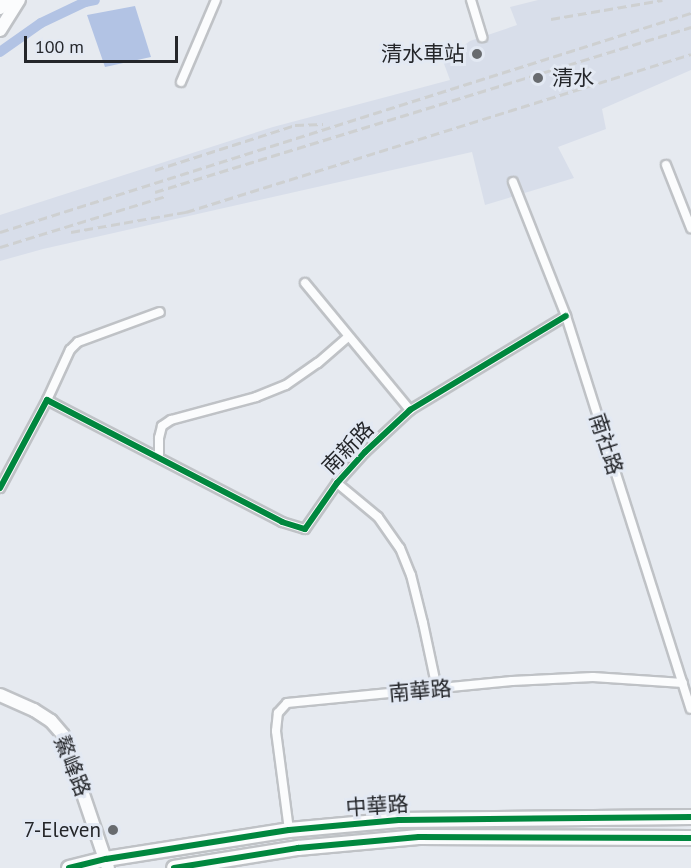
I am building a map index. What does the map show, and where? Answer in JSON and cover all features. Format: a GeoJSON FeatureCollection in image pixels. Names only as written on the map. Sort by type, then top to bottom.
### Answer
{"type":"FeatureCollection","features":[{"type":"Feature","properties":{"kind":"main road"},"geometry":{"type":"LineString","coordinates":[[0,7],[5,0]]}},
{"type":"Feature","properties":{"kind":"main road","name":"中華路"},"geometry":{"type":"LineString","coordinates":[[69,868],[289,830],[399,820],[691,817]]}},
{"type":"Feature","properties":{"kind":"main road","name":"中華路"},"geometry":{"type":"LineString","coordinates":[[174,868],[298,848],[419,837],[691,838]]}},
{"type":"Feature","properties":{"kind":"street"},"geometry":{"type":"LineString","coordinates":[[0,30],[19,0]]}},
{"type":"Feature","properties":{"kind":"street"},"geometry":{"type":"LineString","coordinates":[[182,82],[216,0]]}},
{"type":"Feature","properties":{"kind":"street"},"geometry":{"type":"LineString","coordinates":[[471,0],[482,37]]}},
{"type":"Feature","properties":{"kind":"street"},"geometry":{"type":"LineString","coordinates":[[666,165],[691,228]]}},
{"type":"Feature","properties":{"kind":"street","name":"南社路"},"geometry":{"type":"LineString","coordinates":[[513,182],[566,316],[691,709]]}},
{"type":"Feature","properties":{"kind":"street"},"geometry":{"type":"LineString","coordinates":[[305,283],[410,410]]}},
{"type":"Feature","properties":{"kind":"street"},"geometry":{"type":"LineString","coordinates":[[0,488],[47,400],[70,350],[78,342],[160,312]]}},
{"type":"Feature","properties":{"kind":"street","name":"南新路"},"geometry":{"type":"LineString","coordinates":[[159,458],[282,522],[305,529],[337,483],[365,452],[410,410],[566,316]]}},
{"type":"Feature","properties":{"kind":"street"},"geometry":{"type":"LineString","coordinates":[[47,400],[159,458],[159,438],[162,426],[171,420],[225,406],[286,385],[318,363],[348,337]]}},
{"type":"Feature","properties":{"kind":"street"},"geometry":{"type":"LineString","coordinates":[[337,483],[378,517],[400,548],[411,575],[437,689]]}},
{"type":"Feature","properties":{"kind":"street","name":"南華路"},"geometry":{"type":"LineString","coordinates":[[289,830],[276,731],[278,712],[287,703],[593,676],[683,683]]}},
{"type":"Feature","properties":{"kind":"street","name":"鰲峰路"},"geometry":{"type":"LineString","coordinates":[[0,695],[34,710],[51,722],[63,735],[107,863]]}},
{"type":"Feature","properties":{"kind":"shaded area"},"geometry":{"type":"Polygon","coordinates":[[[538,0],[691,0],[691,70],[602,109],[606,129],[558,147],[574,178],[485,205],[472,152],[43,249],[0,261],[0,215],[273,127],[450,80],[443,61],[470,41],[517,25],[510,7],[538,0]]]}},
{"type":"Feature","properties":{"kind":"water"},"geometry":{"type":"Polygon","coordinates":[[[135,6],[151,57],[105,67],[87,15],[135,6]]]}},
{"type":"Feature","properties":{"kind":"waterway"},"geometry":{"type":"LineString","coordinates":[[0,52],[41,23],[85,2],[95,0]]}},
{"type":"Feature","properties":{"kind":"railway"},"geometry":{"type":"LineString","coordinates":[[551,19],[662,0]]}},
{"type":"Feature","properties":{"kind":"railway"},"geometry":{"type":"LineString","coordinates":[[0,232],[691,13]]}},
{"type":"Feature","properties":{"kind":"railway"},"geometry":{"type":"LineString","coordinates":[[155,192],[691,27]]}},
{"type":"Feature","properties":{"kind":"railway"},"geometry":{"type":"LineString","coordinates":[[71,232],[186,212],[691,54]]}},
{"type":"Feature","properties":{"kind":"railway"},"geometry":{"type":"LineString","coordinates":[[155,170],[295,125],[323,124]]}},
{"type":"Feature","properties":{"kind":"railway"},"geometry":{"type":"LineString","coordinates":[[0,247],[166,196]]}},
{"type":"Feature","properties":{"kind":"cycle path"},"geometry":{"type":"LineString","coordinates":[[0,488],[47,400],[282,522],[305,529],[337,483],[365,452],[410,410],[566,316]]}},
{"type":"Feature","properties":{"kind":"cycle path"},"geometry":{"type":"LineString","coordinates":[[69,868],[106,859],[289,830],[399,820],[691,817]]}},
{"type":"Feature","properties":{"kind":"cycle path"},"geometry":{"type":"LineString","coordinates":[[174,868],[298,848],[419,837],[691,838]]}},
{"type":"Feature","properties":{"kind":"place","name":"清水車站"},"geometry":{"type":"Point","coordinates":[477,54]}},
{"type":"Feature","properties":{"kind":"place","name":"清水"},"geometry":{"type":"Point","coordinates":[538,78]}},
{"type":"Feature","properties":{"kind":"place","name":"7-Eleven"},"geometry":{"type":"Point","coordinates":[113,830]}}]}
